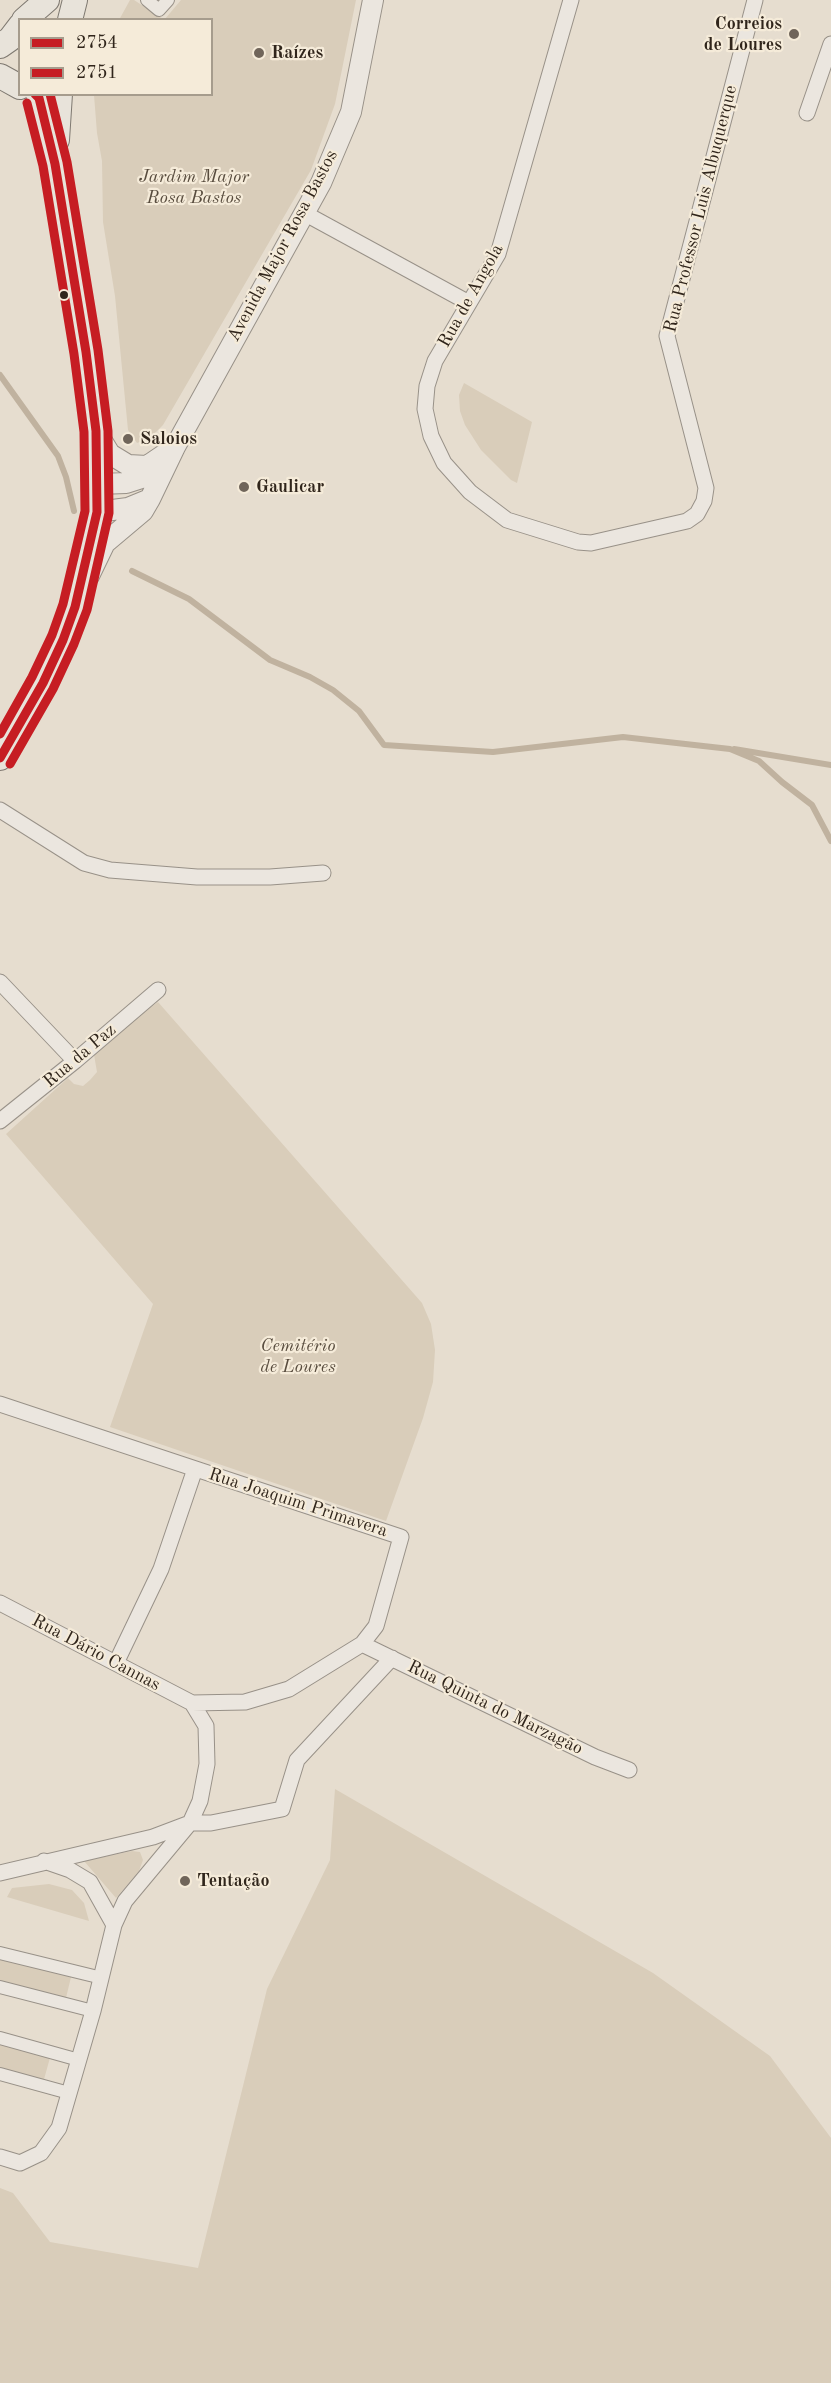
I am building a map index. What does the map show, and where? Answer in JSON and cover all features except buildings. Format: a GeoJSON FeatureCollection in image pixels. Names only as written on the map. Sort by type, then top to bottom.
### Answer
{"type":"FeatureCollection","features":[{"type":"Feature","properties":{"kind":"main road"},"geometry":{"type":"LineString","coordinates":[[24,18],[28,0]]}},
{"type":"Feature","properties":{"kind":"main road"},"geometry":{"type":"LineString","coordinates":[[26,18],[47,0]]}},
{"type":"Feature","properties":{"kind":"main road"},"geometry":{"type":"LineString","coordinates":[[70,18],[75,0]]}},
{"type":"Feature","properties":{"kind":"main road"},"geometry":{"type":"LineString","coordinates":[[0,758],[43,683],[75,607],[97,512],[99,484],[96,431],[86,352],[55,164],[28,96]]}},
{"type":"Feature","properties":{"kind":"street"},"geometry":{"type":"LineString","coordinates":[[147,0],[159,10],[168,0]]}},
{"type":"Feature","properties":{"kind":"street","name":"Avenida Major Rosa Bastos"},"geometry":{"type":"LineString","coordinates":[[175,447],[321,183],[351,112],[373,0]]}},
{"type":"Feature","properties":{"kind":"street","name":"Rua de Angola"},"geometry":{"type":"LineString","coordinates":[[518,524],[507,520],[470,492],[444,463],[431,436],[425,409],[435,361],[498,254],[571,0]]}},
{"type":"Feature","properties":{"kind":"street","name":"Rua Professor Luis Albuquerque"},"geometry":{"type":"LineString","coordinates":[[518,524],[578,542],[591,543],[687,521],[698,514],[704,501],[706,488],[667,336],[755,0]]}},
{"type":"Feature","properties":{"kind":"street"},"geometry":{"type":"LineString","coordinates":[[807,113],[831,44]]}},
{"type":"Feature","properties":{"kind":"street"},"geometry":{"type":"LineString","coordinates":[[304,213],[469,303]]}},
{"type":"Feature","properties":{"kind":"street"},"geometry":{"type":"LineString","coordinates":[[96,431],[110,454],[128,465],[147,466],[175,447]]}},
{"type":"Feature","properties":{"kind":"street"},"geometry":{"type":"LineString","coordinates":[[99,484],[126,483],[154,474],[175,447]]}},
{"type":"Feature","properties":{"kind":"street"},"geometry":{"type":"LineString","coordinates":[[75,607],[105,543],[143,511],[175,447]]}},
{"type":"Feature","properties":{"kind":"street"},"geometry":{"type":"LineString","coordinates":[[97,512],[128,508],[150,499]]}},
{"type":"Feature","properties":{"kind":"street"},"geometry":{"type":"LineString","coordinates":[[0,810],[84,863],[110,870],[197,877],[270,877],[323,873]]}},
{"type":"Feature","properties":{"kind":"street"},"geometry":{"type":"LineString","coordinates":[[0,982],[75,1061]]}},
{"type":"Feature","properties":{"kind":"street","name":"Rua da Paz"},"geometry":{"type":"LineString","coordinates":[[0,1121],[158,990]]}},
{"type":"Feature","properties":{"kind":"street","name":"Rua Joaquim Primavera"},"geometry":{"type":"LineString","coordinates":[[0,1404],[401,1537]]}},
{"type":"Feature","properties":{"kind":"street"},"geometry":{"type":"LineString","coordinates":[[116,1663],[161,1569],[195,1469]]}},
{"type":"Feature","properties":{"kind":"street","name":"Rua Dário Cannas"},"geometry":{"type":"LineString","coordinates":[[0,1603],[192,1703],[245,1702],[289,1689],[362,1644],[376,1626],[401,1537]]}},
{"type":"Feature","properties":{"kind":"street","name":"Rua Quinta do Marzagão"},"geometry":{"type":"LineString","coordinates":[[362,1644],[595,1757],[629,1770]]}},
{"type":"Feature","properties":{"kind":"street"},"geometry":{"type":"LineString","coordinates":[[0,1873],[153,1837],[190,1823],[211,1823],[282,1809],[297,1760],[392,1658]]}},
{"type":"Feature","properties":{"kind":"street"},"geometry":{"type":"LineString","coordinates":[[0,2157],[20,2163],[41,2153],[59,2128],[102,1978],[114,1925],[125,1901],[190,1823],[200,1801],[207,1764],[206,1726],[192,1703]]}},
{"type":"Feature","properties":{"kind":"street"},"geometry":{"type":"LineString","coordinates":[[44,1862],[70,1870],[90,1882],[114,1925]]}},
{"type":"Feature","properties":{"kind":"street"},"geometry":{"type":"LineString","coordinates":[[0,1953],[102,1978]]}},
{"type":"Feature","properties":{"kind":"street"},"geometry":{"type":"LineString","coordinates":[[0,1987],[93,2010]]}},
{"type":"Feature","properties":{"kind":"street"},"geometry":{"type":"LineString","coordinates":[[0,2038],[79,2060]]}},
{"type":"Feature","properties":{"kind":"street"},"geometry":{"type":"LineString","coordinates":[[0,2074],[69,2093]]}},
{"type":"Feature","properties":{"kind":"green space"},"geometry":{"type":"Polygon","coordinates":[[[130,0],[134,0],[161,18],[120,18],[130,0]]]}},
{"type":"Feature","properties":{"kind":"green space","name":"Jardim Major Rosa Bastos"},"geometry":{"type":"Polygon","coordinates":[[[181,0],[356,0],[335,104],[311,170],[163,425],[150,438],[137,443],[128,430],[115,296],[103,222],[102,161],[94,96],[213,96],[213,18],[166,18],[181,0]]]}},
{"type":"Feature","properties":{"kind":"green space"},"geometry":{"type":"Polygon","coordinates":[[[464,383],[532,422],[517,483],[511,480],[481,450],[465,425],[460,411],[459,395],[464,383]]]}},
{"type":"Feature","properties":{"kind":"green space","name":"Cemitério de Loures"},"geometry":{"type":"Polygon","coordinates":[[[158,1002],[422,1303],[431,1324],[435,1350],[433,1382],[423,1418],[386,1521],[110,1427],[153,1304],[6,1134],[68,1078],[74,1084],[83,1086],[90,1080],[97,1072],[93,1049],[158,1002]]]}},
{"type":"Feature","properties":{"kind":"green space"},"geometry":{"type":"Polygon","coordinates":[[[335,1789],[653,1973],[770,2056],[831,2138],[831,2383],[0,2383],[0,2188],[13,2193],[50,2242],[198,2268],[267,1989],[330,1860],[335,1789]]]}},
{"type":"Feature","properties":{"kind":"green space"},"geometry":{"type":"Polygon","coordinates":[[[132,1851],[140,1852],[143,1860],[139,1871],[116,1898],[84,1861],[132,1851]]]}},
{"type":"Feature","properties":{"kind":"green space"},"geometry":{"type":"Polygon","coordinates":[[[49,1884],[72,1890],[84,1903],[89,1921],[7,1897],[12,1888],[49,1884]]]}},
{"type":"Feature","properties":{"kind":"green space"},"geometry":{"type":"Polygon","coordinates":[[[0,1954],[72,1973],[65,2002],[0,1984],[0,1954]]]}},
{"type":"Feature","properties":{"kind":"green space"},"geometry":{"type":"Polygon","coordinates":[[[0,2041],[51,2054],[43,2083],[0,2072],[0,2041]]]}},
{"type":"Feature","properties":{"kind":"waterway"},"geometry":{"type":"LineString","coordinates":[[0,375],[58,456],[66,477],[74,511]]}},
{"type":"Feature","properties":{"kind":"waterway"},"geometry":{"type":"LineString","coordinates":[[132,571],[189,599],[270,660],[310,677],[333,690],[359,711],[384,745],[493,752],[623,737],[730,749],[759,761],[812,805],[831,841]]}},
{"type":"Feature","properties":{"kind":"waterway"},"geometry":{"type":"LineString","coordinates":[[734,749],[831,765]]}},
{"type":"Feature","properties":{"kind":"transit line","name":"2754"},"geometry":{"type":"LineString","coordinates":[[0,758],[43,683],[63,640],[75,607],[97,512],[96,431],[86,352],[55,164],[37,96]]}},
{"type":"Feature","properties":{"kind":"transit line","name":"2751"},"geometry":{"type":"LineString","coordinates":[[10,764],[53,689],[74,644],[87,610],[109,513],[108,431],[98,350],[67,162],[50,96]]}},
{"type":"Feature","properties":{"kind":"transit line"},"geometry":{"type":"LineString","coordinates":[[0,734],[32,677],[52,635],[63,604],[85,511],[84,432],[74,354],[43,166],[27,103]]}},
{"type":"Feature","properties":{"kind":"place","name":"Correios de Loures"},"geometry":{"type":"Point","coordinates":[794,34]}},
{"type":"Feature","properties":{"kind":"place","name":"Raízes"},"geometry":{"type":"Point","coordinates":[259,53]}},
{"type":"Feature","properties":{"kind":"place","name":"Saloios"},"geometry":{"type":"Point","coordinates":[128,439]}},
{"type":"Feature","properties":{"kind":"place","name":"Gaulicar"},"geometry":{"type":"Point","coordinates":[244,487]}},
{"type":"Feature","properties":{"kind":"place","name":"Tentação"},"geometry":{"type":"Point","coordinates":[185,1881]}}]}
